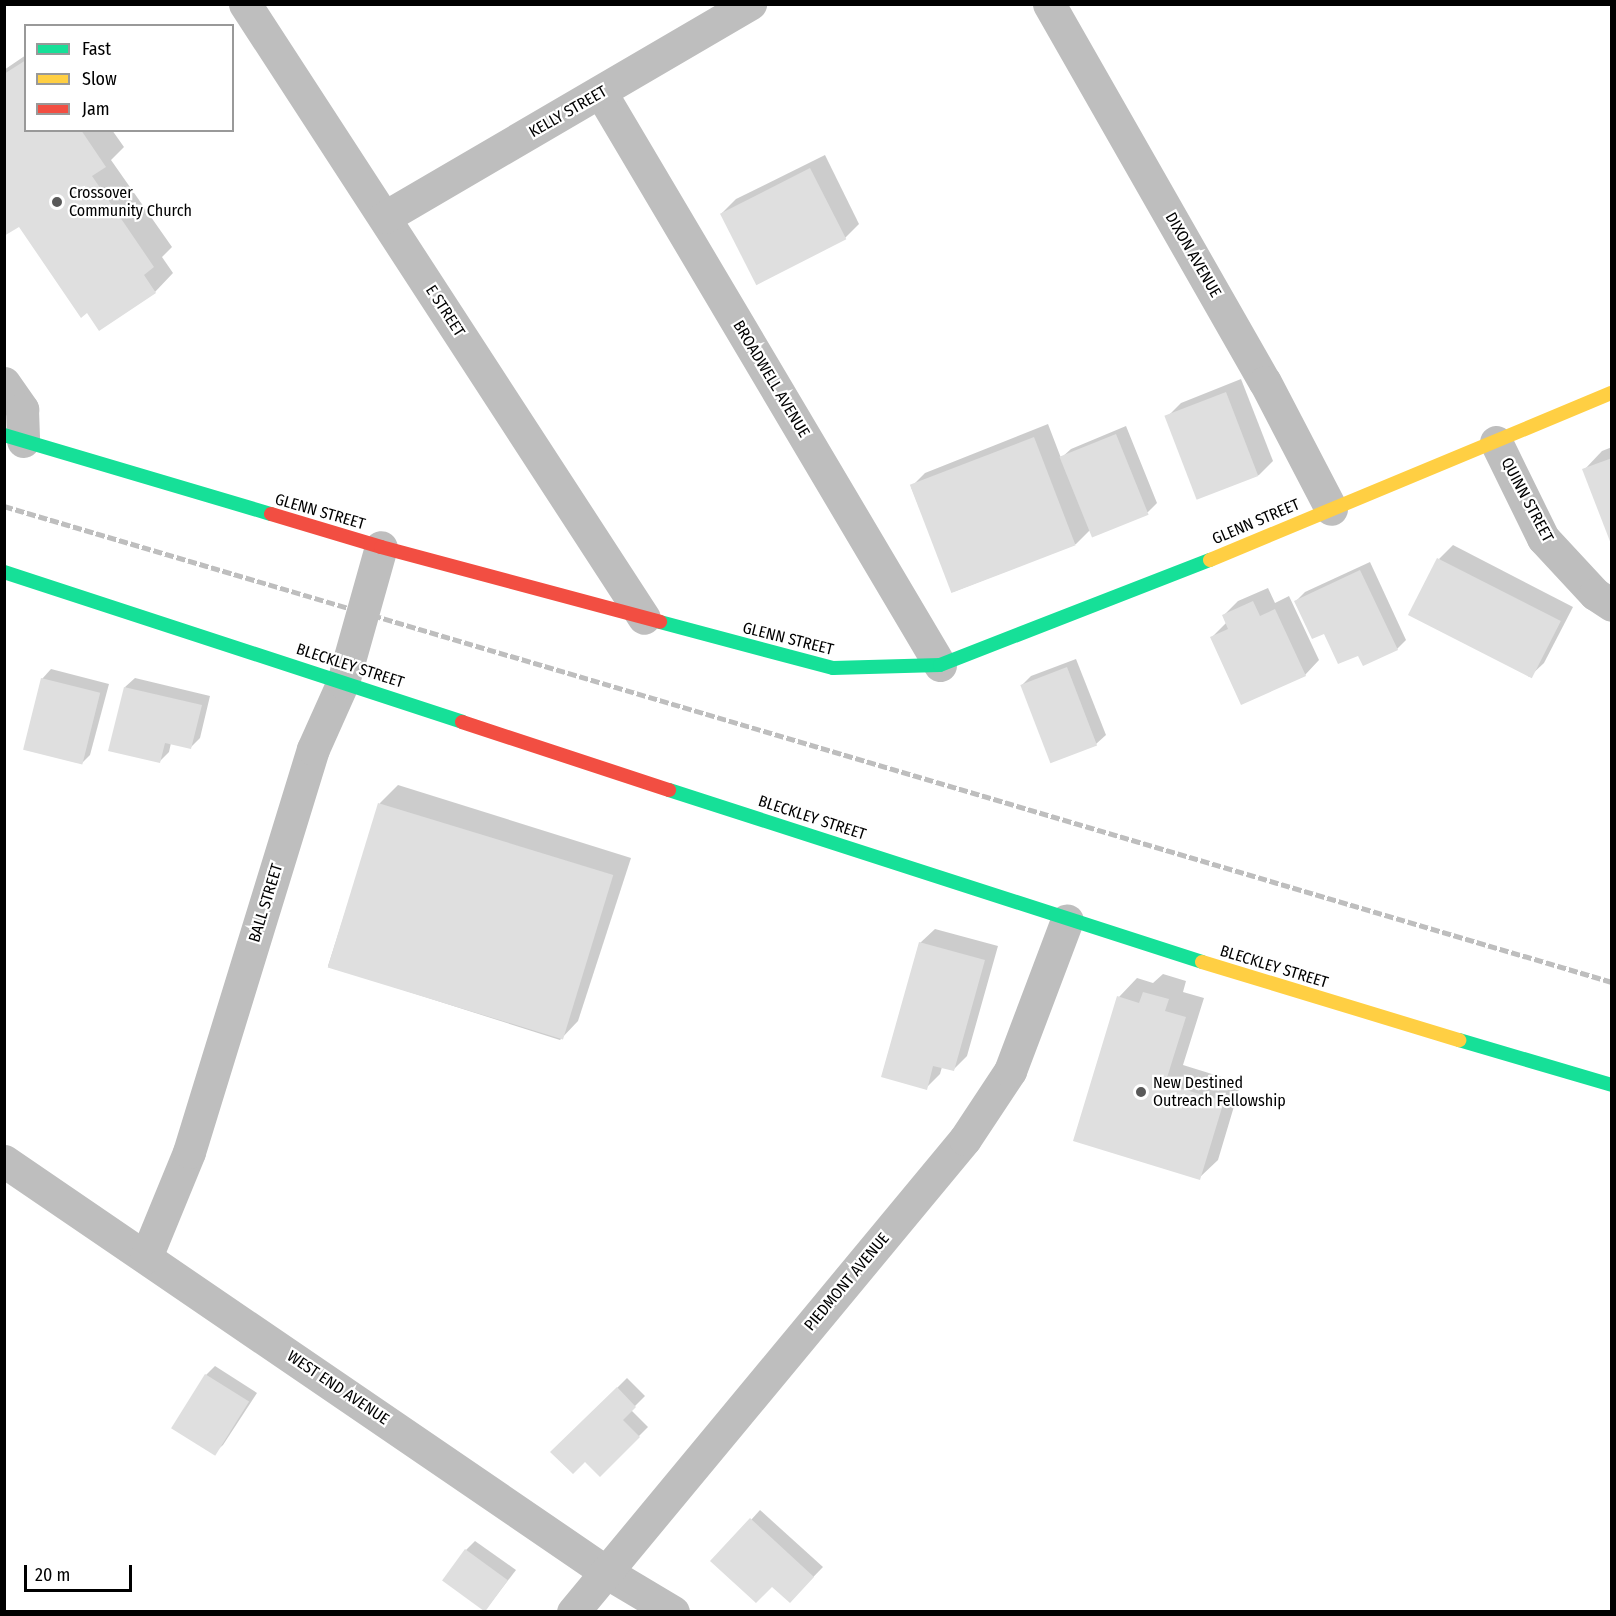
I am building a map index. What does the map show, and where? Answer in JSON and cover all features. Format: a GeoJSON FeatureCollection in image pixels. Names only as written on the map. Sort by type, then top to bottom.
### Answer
{"type":"FeatureCollection","features":[{"type":"Feature","properties":{"kind":"street","name":"E STREET"},"geometry":{"type":"LineString","coordinates":[[245,4],[644,618]]}},
{"type":"Feature","properties":{"kind":"street","name":"KELLY STREET"},"geometry":{"type":"LineString","coordinates":[[385,217],[750,4]]}},
{"type":"Feature","properties":{"kind":"street","name":"DIXON AVENUE"},"geometry":{"type":"LineString","coordinates":[[1049,4],[1265,382],[1331,509]]}},
{"type":"Feature","properties":{"kind":"street","name":"BROADWELL AVENUE"},"geometry":{"type":"LineString","coordinates":[[601,93],[940,665]]}},
{"type":"Feature","properties":{"kind":"street"},"geometry":{"type":"LineString","coordinates":[[4,383],[22,409],[14,438]]}},
{"type":"Feature","properties":{"kind":"street","name":"GLENN STREET"},"geometry":{"type":"LineString","coordinates":[[14,438],[381,547],[833,668],[940,665],[1145,587],[1611,393]]}},
{"type":"Feature","properties":{"kind":"street","name":"QUINN STREET"},"geometry":{"type":"LineString","coordinates":[[1496,442],[1543,538],[1595,594],[1611,605]]}},
{"type":"Feature","properties":{"kind":"street","name":"BALL STREET"},"geometry":{"type":"LineString","coordinates":[[146,1257],[189,1152],[313,749],[343,682],[381,547]]}},
{"type":"Feature","properties":{"kind":"street","name":"BLECKLEY STREET"},"geometry":{"type":"LineString","coordinates":[[4,573],[1067,920],[1347,1007],[1611,1085]]}},
{"type":"Feature","properties":{"kind":"street","name":"PIEDMONT AVENUE"},"geometry":{"type":"LineString","coordinates":[[573,1611],[965,1139],[1010,1071],[1067,920]]}},
{"type":"Feature","properties":{"kind":"street","name":"WEST END AVENUE"},"geometry":{"type":"LineString","coordinates":[[4,1161],[606,1572],[673,1611]]}},
{"type":"Feature","properties":{"kind":"building","name":"Crossover Community Church"},"geometry":{"type":"Polygon","coordinates":[[[24,61],[24,132],[82,132],[106,167],[92,176],[154,267],[144,275],[156,293],[99,331],[87,313],[81,318],[19,227],[4,236],[4,74],[24,61]]]}},
{"type":"Feature","properties":{"kind":"building"},"geometry":{"type":"Polygon","coordinates":[[[810,168],[846,239],[756,285],[720,214],[810,168]]]}},
{"type":"Feature","properties":{"kind":"building"},"geometry":{"type":"Polygon","coordinates":[[[1226,392],[1258,476],[1197,500],[1164,416],[1226,392]]]}},
{"type":"Feature","properties":{"kind":"building"},"geometry":{"type":"Polygon","coordinates":[[[1116,434],[1149,515],[1092,538],[1059,457],[1116,434]]]}},
{"type":"Feature","properties":{"kind":"building"},"geometry":{"type":"Polygon","coordinates":[[[1034,437],[1076,545],[951,593],[910,485],[1034,437]]]}},
{"type":"Feature","properties":{"kind":"building"},"geometry":{"type":"Polygon","coordinates":[[[1612,458],[1612,544],[1611,544],[1582,469],[1612,458]]]}},
{"type":"Feature","properties":{"kind":"building"},"geometry":{"type":"Polygon","coordinates":[[[1437,558],[1561,621],[1532,678],[1408,615],[1437,558]]]}},
{"type":"Feature","properties":{"kind":"building"},"geometry":{"type":"Polygon","coordinates":[[[1360,570],[1398,650],[1363,666],[1358,656],[1338,664],[1324,634],[1312,639],[1294,601],[1360,570]]]}},
{"type":"Feature","properties":{"kind":"building"},"geometry":{"type":"Polygon","coordinates":[[[1253,601],[1260,616],[1275,609],[1306,676],[1241,705],[1210,637],[1228,629],[1222,615],[1253,601]]]}},
{"type":"Feature","properties":{"kind":"building"},"geometry":{"type":"Polygon","coordinates":[[[1067,667],[1097,745],[1050,763],[1020,685],[1067,667]]]}},
{"type":"Feature","properties":{"kind":"building"},"geometry":{"type":"Polygon","coordinates":[[[41,678],[100,693],[82,765],[23,750],[41,678]]]}},
{"type":"Feature","properties":{"kind":"building"},"geometry":{"type":"Polygon","coordinates":[[[124,687],[202,705],[191,749],[165,743],[160,763],[108,751],[124,687]]]}},
{"type":"Feature","properties":{"kind":"building"},"geometry":{"type":"Polygon","coordinates":[[[378,803],[613,875],[563,1039],[328,967],[378,803]]]}},
{"type":"Feature","properties":{"kind":"building"},"geometry":{"type":"Polygon","coordinates":[[[919,942],[985,960],[954,1071],[933,1066],[927,1090],[881,1077],[919,942]]]}},
{"type":"Feature","properties":{"kind":"building","name":"New Destined Outreach Fellowship"},"geometry":{"type":"Polygon","coordinates":[[[1143,992],[1169,999],[1165,1011],[1186,1017],[1165,1084],[1224,1101],[1200,1180],[1073,1141],[1117,996],[1139,1003],[1143,992]]]}},
{"type":"Feature","properties":{"kind":"building"},"geometry":{"type":"Polygon","coordinates":[[[205,1374],[249,1402],[215,1456],[171,1428],[205,1374]]]}},
{"type":"Feature","properties":{"kind":"building"},"geometry":{"type":"Polygon","coordinates":[[[617,1387],[636,1407],[623,1420],[640,1437],[600,1477],[585,1462],[573,1474],[550,1452],[617,1387]]]}},
{"type":"Feature","properties":{"kind":"building"},"geometry":{"type":"Polygon","coordinates":[[[750,1518],[814,1577],[790,1603],[772,1587],[756,1603],[710,1561],[750,1518]]]}},
{"type":"Feature","properties":{"kind":"building"},"geometry":{"type":"Polygon","coordinates":[[[465,1549],[508,1580],[485,1612],[442,1581],[465,1549]]]}},
{"type":"Feature","properties":{"kind":"railway"},"geometry":{"type":"LineString","coordinates":[[4,506],[1612,982]]}},
{"type":"Feature","properties":{"kind":"traffic: fast"},"geometry":{"type":"LineString","coordinates":[[4,435],[271,514]]}},
{"type":"Feature","properties":{"kind":"traffic: fast"},"geometry":{"type":"LineString","coordinates":[[660,622],[833,668],[940,665],[1210,560]]}},
{"type":"Feature","properties":{"kind":"traffic: fast"},"geometry":{"type":"LineString","coordinates":[[4,572],[462,722]]}},
{"type":"Feature","properties":{"kind":"traffic: fast"},"geometry":{"type":"LineString","coordinates":[[669,790],[1202,962]]}},
{"type":"Feature","properties":{"kind":"traffic: fast"},"geometry":{"type":"LineString","coordinates":[[1459,1040],[1612,1085]]}},
{"type":"Feature","properties":{"kind":"traffic: slow"},"geometry":{"type":"LineString","coordinates":[[1210,560],[1612,393]]}},
{"type":"Feature","properties":{"kind":"traffic: slow"},"geometry":{"type":"LineString","coordinates":[[1202,962],[1459,1040]]}},
{"type":"Feature","properties":{"kind":"traffic: jam"},"geometry":{"type":"LineString","coordinates":[[271,514],[381,547],[660,622]]}},
{"type":"Feature","properties":{"kind":"traffic: jam"},"geometry":{"type":"LineString","coordinates":[[462,722],[669,790]]}},
{"type":"Feature","properties":{"kind":"place","name":"Crossover Community Church"},"geometry":{"type":"Point","coordinates":[57,202]}},
{"type":"Feature","properties":{"kind":"place","name":"New Destined Outreach Fellowship"},"geometry":{"type":"Point","coordinates":[1141,1092]}}]}
